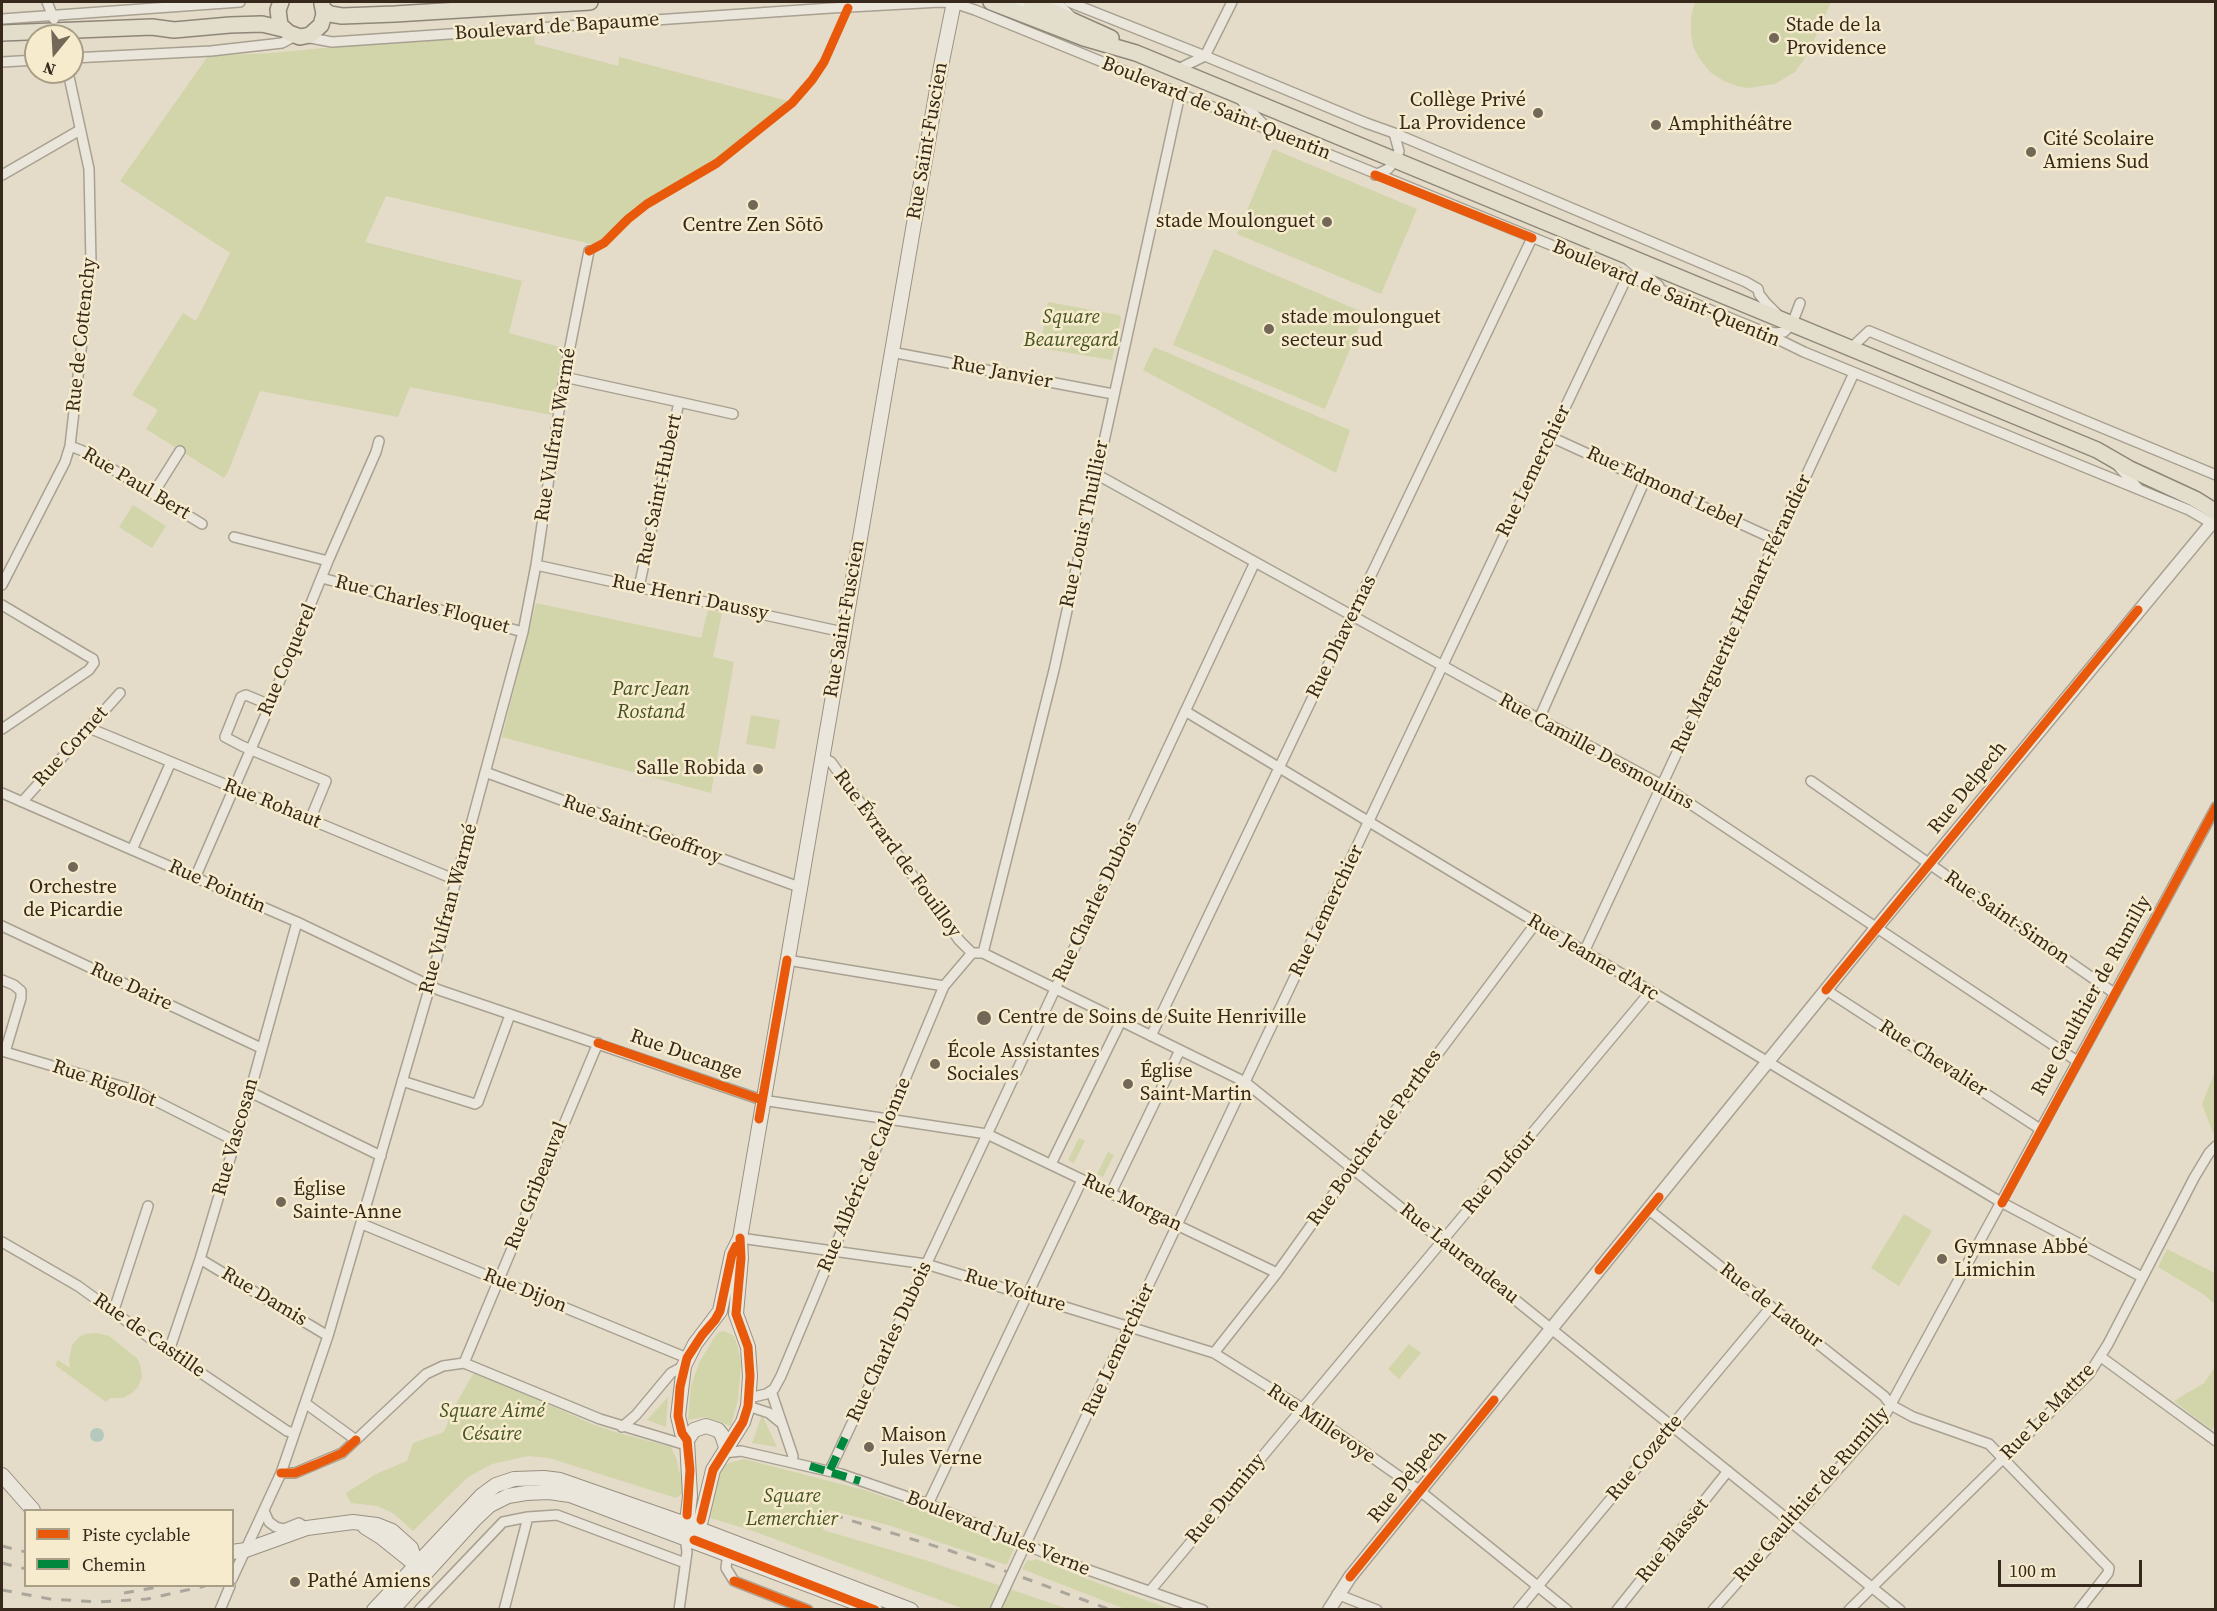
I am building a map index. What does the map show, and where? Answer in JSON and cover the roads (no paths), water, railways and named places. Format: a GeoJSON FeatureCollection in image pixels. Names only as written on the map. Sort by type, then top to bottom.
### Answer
{"type":"FeatureCollection","features":[{"type":"Feature","properties":{"kind":"main road","name":"Boulevard de Bapaume"},"geometry":{"type":"LineString","coordinates":[[322,6],[330,14],[342,16],[590,2]]}},
{"type":"Feature","properties":{"kind":"main road","name":"Rue Saint-Fuscien"},"geometry":{"type":"LineString","coordinates":[[729,1302],[741,1258],[740,1238],[762,1100],[954,2]]}},
{"type":"Feature","properties":{"kind":"main road","name":"Boulevard de Saint-Quentin"},"geometry":{"type":"LineString","coordinates":[[991,2],[1084,38],[1136,53],[2097,450],[2195,499],[2214,519]]}},
{"type":"Feature","properties":{"kind":"main road"},"geometry":{"type":"LineString","coordinates":[[1012,2],[1057,19],[1070,20]]}},
{"type":"Feature","properties":{"kind":"main road","name":"Boulevard de Saint-Quentin"},"geometry":{"type":"LineString","coordinates":[[1031,2],[1121,42],[1136,53]]}},
{"type":"Feature","properties":{"kind":"main road"},"geometry":{"type":"LineString","coordinates":[[1053,2],[1070,20]]}},
{"type":"Feature","properties":{"kind":"main road","name":"Boulevard de Bapaume"},"geometry":{"type":"LineString","coordinates":[[230,25],[260,15],[280,4]]}},
{"type":"Feature","properties":{"kind":"main road"},"geometry":{"type":"LineString","coordinates":[[280,4],[279,20],[294,34],[319,28],[324,18],[322,6]]}},
{"type":"Feature","properties":{"kind":"main road","name":"Boulevard de Bapaume"},"geometry":{"type":"LineString","coordinates":[[319,28],[395,14]]}},
{"type":"Feature","properties":{"kind":"main road","name":"Boulevard de Bapaume"},"geometry":{"type":"LineString","coordinates":[[84,38],[149,35],[174,30],[262,24],[294,34]]}},
{"type":"Feature","properties":{"kind":"main road","name":"Boulevard de Bapaume"},"geometry":{"type":"LineString","coordinates":[[84,27],[152,27],[174,30]]}},
{"type":"Feature","properties":{"kind":"main road","name":"Boulevard de Bapaume"},"geometry":{"type":"LineString","coordinates":[[2,33],[24,31]]}},
{"type":"Feature","properties":{"kind":"main road"},"geometry":{"type":"LineString","coordinates":[[2,42],[24,41]]}},
{"type":"Feature","properties":{"kind":"main road","name":"Boulevard de Saint-Quentin"},"geometry":{"type":"LineString","coordinates":[[2097,450],[2120,455],[2216,499]]}},
{"type":"Feature","properties":{"kind":"main road"},"geometry":{"type":"LineString","coordinates":[[690,1536],[687,1447],[694,1430],[706,1426],[718,1430],[725,1440],[722,1454],[704,1466],[695,1462],[687,1447],[678,1416],[686,1362],[702,1335],[729,1302],[748,1347],[750,1364],[748,1402],[743,1422],[710,1476],[690,1536]]}},
{"type":"Feature","properties":{"kind":"main road"},"geometry":{"type":"LineString","coordinates":[[715,1320],[727,1320],[739,1326]]}},
{"type":"Feature","properties":{"kind":"main road"},"geometry":{"type":"LineString","coordinates":[[2,1475],[32,1509]]}},
{"type":"Feature","properties":{"kind":"main road"},"geometry":{"type":"LineString","coordinates":[[392,1610],[420,1569],[481,1496],[496,1485],[514,1479],[544,1478],[560,1480],[731,1555],[875,1610]]}},
{"type":"Feature","properties":{"kind":"main road"},"geometry":{"type":"LineString","coordinates":[[239,1551],[307,1528],[334,1523],[357,1523],[381,1537],[420,1569]]}},
{"type":"Feature","properties":{"kind":"main road"},"geometry":{"type":"LineString","coordinates":[[690,1536],[911,1610]]}},
{"type":"Feature","properties":{"kind":"main road"},"geometry":{"type":"LineString","coordinates":[[375,1610],[420,1569]]}},
{"type":"Feature","properties":{"kind":"street"},"geometry":{"type":"LineString","coordinates":[[47,2],[56,24]]}},
{"type":"Feature","properties":{"kind":"street","name":"Boulevard de Bapaume"},"geometry":{"type":"LineString","coordinates":[[79,24],[240,2]]}},
{"type":"Feature","properties":{"kind":"street"},"geometry":{"type":"LineString","coordinates":[[837,2],[848,8]]}},
{"type":"Feature","properties":{"kind":"street","name":"Boulevard de Bapaume"},"geometry":{"type":"LineString","coordinates":[[84,57],[212,51],[282,43],[294,34],[332,42],[954,2]]}},
{"type":"Feature","properties":{"kind":"street","name":"Boulevard de Saint-Quentin"},"geometry":{"type":"LineString","coordinates":[[954,2],[1757,329],[1779,341],[1854,373],[2214,519]]}},
{"type":"Feature","properties":{"kind":"street","name":"Boulevard de Saint-Quentin"},"geometry":{"type":"LineString","coordinates":[[1069,2],[1394,133],[1746,282],[1758,289],[1766,303],[1788,322]]}},
{"type":"Feature","properties":{"kind":"street"},"geometry":{"type":"LineString","coordinates":[[1176,70],[1205,56],[1232,2]]}},
{"type":"Feature","properties":{"kind":"street","name":"Boulevard de Bapaume"},"geometry":{"type":"LineString","coordinates":[[2,19],[36,24]]}},
{"type":"Feature","properties":{"kind":"street"},"geometry":{"type":"LineString","coordinates":[[2,62],[24,61]]}},
{"type":"Feature","properties":{"kind":"street","name":"Rue de Cottenchy"},"geometry":{"type":"LineString","coordinates":[[2,585],[65,462],[70,446],[91,263],[89,169],[70,84]]}},
{"type":"Feature","properties":{"kind":"street","name":"Rue Louis Thuillier"},"geometry":{"type":"LineString","coordinates":[[983,953],[1034,756],[1180,94]]}},
{"type":"Feature","properties":{"kind":"street"},"geometry":{"type":"LineString","coordinates":[[1237,95],[1271,132]]}},
{"type":"Feature","properties":{"kind":"street"},"geometry":{"type":"LineString","coordinates":[[2,175],[80,130]]}},
{"type":"Feature","properties":{"kind":"street"},"geometry":{"type":"LineString","coordinates":[[1375,175],[1388,169],[1396,160],[1399,151],[1394,133]]}},
{"type":"Feature","properties":{"kind":"street","name":"Rue Dhavernas"},"geometry":{"type":"LineString","coordinates":[[1151,1036],[1532,238]]}},
{"type":"Feature","properties":{"kind":"street","name":"Rue Vulfran Warmé"},"geometry":{"type":"LineString","coordinates":[[234,1571],[239,1551],[264,1511],[281,1473],[328,1336],[430,986],[523,632],[536,565],[564,377],[581,282],[589,251]]}},
{"type":"Feature","properties":{"kind":"street"},"geometry":{"type":"LineString","coordinates":[[1620,253],[1669,293]]}},
{"type":"Feature","properties":{"kind":"street","name":"Rue Lemerchier"},"geometry":{"type":"LineString","coordinates":[[995,1610],[1627,277]]}},
{"type":"Feature","properties":{"kind":"street"},"geometry":{"type":"LineString","coordinates":[[1757,329],[1775,333],[1784,332],[1800,303]]}},
{"type":"Feature","properties":{"kind":"street"},"geometry":{"type":"LineString","coordinates":[[1851,348],[1869,332],[2216,475]]}},
{"type":"Feature","properties":{"kind":"street","name":"Rue Janvier"},"geometry":{"type":"LineString","coordinates":[[891,352],[1113,394]]}},
{"type":"Feature","properties":{"kind":"street","name":"Rue Marguerite Hémart-Férandier"},"geometry":{"type":"LineString","coordinates":[[1584,952],[1854,373]]}},
{"type":"Feature","properties":{"kind":"street","name":"Rue Saint-Hubert"},"geometry":{"type":"LineString","coordinates":[[564,377],[679,402],[639,587]]}},
{"type":"Feature","properties":{"kind":"street"},"geometry":{"type":"LineString","coordinates":[[679,402],[733,414]]}},
{"type":"Feature","properties":{"kind":"street","name":"Rue Edmond Lebel"},"geometry":{"type":"LineString","coordinates":[[1551,436],[1776,540]]}},
{"type":"Feature","properties":{"kind":"street","name":"Rue Coquerel"},"geometry":{"type":"LineString","coordinates":[[195,878],[270,705],[379,441]]}},
{"type":"Feature","properties":{"kind":"street","name":"Rue Paul Bert"},"geometry":{"type":"LineString","coordinates":[[70,446],[83,451],[202,524]]}},
{"type":"Feature","properties":{"kind":"street"},"geometry":{"type":"LineString","coordinates":[[153,494],[180,451]]}},
{"type":"Feature","properties":{"kind":"street","name":"Boulevard de Saint-Quentin"},"geometry":{"type":"LineString","coordinates":[[2112,458],[2124,474],[2143,492]]}},
{"type":"Feature","properties":{"kind":"street","name":"Rue Camille Desmoulins"},"geometry":{"type":"LineString","coordinates":[[1096,474],[1662,785],[2078,1061]]}},
{"type":"Feature","properties":{"kind":"street"},"geometry":{"type":"LineString","coordinates":[[1539,719],[1645,480]]}},
{"type":"Feature","properties":{"kind":"street","name":"Rue Delpech"},"geometry":{"type":"LineString","coordinates":[[1329,1610],[1337,1594],[1877,927],[2214,519]]}},
{"type":"Feature","properties":{"kind":"street"},"geometry":{"type":"LineString","coordinates":[[234,537],[328,561]]}},
{"type":"Feature","properties":{"kind":"street","name":"Rue Charles Dubois"},"geometry":{"type":"LineString","coordinates":[[830,1470],[1256,562]]}},
{"type":"Feature","properties":{"kind":"street","name":"Rue Henri Daussy"},"geometry":{"type":"LineString","coordinates":[[536,565],[843,632]]}},
{"type":"Feature","properties":{"kind":"street","name":"Rue Charles Floquet"},"geometry":{"type":"LineString","coordinates":[[322,578],[523,632]]}},
{"type":"Feature","properties":{"kind":"street"},"geometry":{"type":"LineString","coordinates":[[2,605],[93,659],[94,663],[89,670],[2,729]]}},
{"type":"Feature","properties":{"kind":"street","name":"Rue Cornet"},"geometry":{"type":"LineString","coordinates":[[22,802],[120,693]]}},
{"type":"Feature","properties":{"kind":"street"},"geometry":{"type":"LineString","coordinates":[[270,705],[246,695],[241,697],[225,737],[326,780],[309,820]]}},
{"type":"Feature","properties":{"kind":"street","name":"Rue Jeanne d'Arc"},"geometry":{"type":"LineString","coordinates":[[1185,711],[2002,1203],[2142,1278]]}},
{"type":"Feature","properties":{"kind":"street","name":"Rue Rohaut"},"geometry":{"type":"LineString","coordinates":[[89,728],[456,880]]}},
{"type":"Feature","properties":{"kind":"street","name":"Rue Évrard de Fouilloy"},"geometry":{"type":"LineString","coordinates":[[822,757],[831,762],[959,940],[972,953]]}},
{"type":"Feature","properties":{"kind":"street"},"geometry":{"type":"LineString","coordinates":[[132,850],[171,762]]}},
{"type":"Feature","properties":{"kind":"street","name":"Rue Saint-Geoffroy"},"geometry":{"type":"LineString","coordinates":[[485,772],[799,887]]}},
{"type":"Feature","properties":{"kind":"street","name":"Rue Saint-Simon"},"geometry":{"type":"LineString","coordinates":[[1811,781],[2114,993]]}},
{"type":"Feature","properties":{"kind":"street","name":"Rue Pointin"},"geometry":{"type":"LineString","coordinates":[[2,793],[297,922],[430,986]]}},
{"type":"Feature","properties":{"kind":"street","name":"Rue Gaulthier de Rumilly"},"geometry":{"type":"LineString","coordinates":[[1713,1610],[1877,1425],[1891,1405],[2216,807]]}},
{"type":"Feature","properties":{"kind":"street","name":"Rue Vascosan"},"geometry":{"type":"LineString","coordinates":[[169,1351],[200,1259],[250,1092],[297,922]]}},
{"type":"Feature","properties":{"kind":"street","name":"Rue Boucher de Perthes"},"geometry":{"type":"LineString","coordinates":[[1214,1353],[1277,1273],[1352,1168],[1536,923]]}},
{"type":"Feature","properties":{"kind":"street","name":"Rue Daire"},"geometry":{"type":"LineString","coordinates":[[2,926],[261,1048]]}},
{"type":"Feature","properties":{"kind":"street"},"geometry":{"type":"LineString","coordinates":[[972,953],[983,953]]}},
{"type":"Feature","properties":{"kind":"street","name":"Rue Albéric de Calonne"},"geometry":{"type":"LineString","coordinates":[[771,1391],[781,1376],[944,986],[972,953]]}},
{"type":"Feature","properties":{"kind":"street","name":"Rue Laurendeau"},"geometry":{"type":"LineString","coordinates":[[983,953],[1245,1082],[1900,1610]]}},
{"type":"Feature","properties":{"kind":"street"},"geometry":{"type":"LineString","coordinates":[[787,960],[944,986]]}},
{"type":"Feature","properties":{"kind":"street"},"geometry":{"type":"LineString","coordinates":[[2,980],[21,991],[21,998],[3,1052]]}},
{"type":"Feature","properties":{"kind":"street","name":"Rue Ducange"},"geometry":{"type":"LineString","coordinates":[[430,986],[762,1100],[889,1119]]}},
{"type":"Feature","properties":{"kind":"street","name":"Rue Chevalier"},"geometry":{"type":"LineString","coordinates":[[1826,990],[2040,1129]]}},
{"type":"Feature","properties":{"kind":"street","name":"Rue Dufour"},"geometry":{"type":"LineString","coordinates":[[1302,1408],[1650,992]]}},
{"type":"Feature","properties":{"kind":"street"},"geometry":{"type":"LineString","coordinates":[[402,1080],[475,1104],[478,1102],[510,1014]]}},
{"type":"Feature","properties":{"kind":"street"},"geometry":{"type":"LineString","coordinates":[[1051,1164],[1121,1021]]}},
{"type":"Feature","properties":{"kind":"street","name":"Rue Gribeauval"},"geometry":{"type":"LineString","coordinates":[[464,1363],[598,1043]]}},
{"type":"Feature","properties":{"kind":"street"},"geometry":{"type":"LineString","coordinates":[[1112,1193],[1180,1050]]}},
{"type":"Feature","properties":{"kind":"street","name":"Rue Rigollot"},"geometry":{"type":"LineString","coordinates":[[3,1052],[134,1090],[235,1141]]}},
{"type":"Feature","properties":{"kind":"street"},"geometry":{"type":"LineString","coordinates":[[250,1092],[381,1156]]}},
{"type":"Feature","properties":{"kind":"street","name":"Rue Morgan"},"geometry":{"type":"LineString","coordinates":[[889,1119],[987,1134],[1277,1273]]}},
{"type":"Feature","properties":{"kind":"street","name":"Rue Le Mattre"},"geometry":{"type":"LineString","coordinates":[[1849,1610],[2080,1383],[2101,1357],[2194,1178],[2209,1153],[2216,1146]]}},
{"type":"Feature","properties":{"kind":"street"},"geometry":{"type":"LineString","coordinates":[[928,1504],[1083,1180]]}},
{"type":"Feature","properties":{"kind":"street"},"geometry":{"type":"LineString","coordinates":[[113,1313],[148,1206]]}},
{"type":"Feature","properties":{"kind":"street","name":"Rue de Latour"},"geometry":{"type":"LineString","coordinates":[[1649,1210],[1876,1390],[1891,1405],[1913,1417],[1982,1439],[1989,1444],[2109,1568],[2108,1573],[2079,1610]]}},
{"type":"Feature","properties":{"kind":"street","name":"Rue Dijon"},"geometry":{"type":"LineString","coordinates":[[362,1224],[686,1362]]}},
{"type":"Feature","properties":{"kind":"street","name":"Rue Voiture"},"geometry":{"type":"LineString","coordinates":[[740,1238],[926,1264],[1214,1353]]}},
{"type":"Feature","properties":{"kind":"street","name":"Rue de Castille"},"geometry":{"type":"LineString","coordinates":[[2,1242],[78,1286],[113,1313],[287,1431],[294,1433]]}},
{"type":"Feature","properties":{"kind":"street","name":"Rue Damis"},"geometry":{"type":"LineString","coordinates":[[200,1259],[328,1336]]}},
{"type":"Feature","properties":{"kind":"street","name":"Rue Cozette"},"geometry":{"type":"LineString","coordinates":[[1518,1610],[1772,1307]]}},
{"type":"Feature","properties":{"kind":"street","name":"Rue Millevoye"},"geometry":{"type":"LineString","coordinates":[[1214,1353],[1302,1408],[1420,1491],[1567,1610]]}},
{"type":"Feature","properties":{"kind":"street"},"geometry":{"type":"LineString","coordinates":[[2101,1357],[2216,1441]]}},
{"type":"Feature","properties":{"kind":"street"},"geometry":{"type":"LineString","coordinates":[[622,1427],[636,1415],[670,1373],[686,1362]]}},
{"type":"Feature","properties":{"kind":"street"},"geometry":{"type":"LineString","coordinates":[[281,1473],[295,1473],[342,1453],[426,1374],[443,1366],[464,1363],[622,1427],[670,1439],[687,1447]]}},
{"type":"Feature","properties":{"kind":"street"},"geometry":{"type":"LineString","coordinates":[[748,1402],[771,1391],[793,1456],[792,1462]]}},
{"type":"Feature","properties":{"kind":"street"},"geometry":{"type":"LineString","coordinates":[[748,1402],[775,1416],[782,1424]]}},
{"type":"Feature","properties":{"kind":"street"},"geometry":{"type":"LineString","coordinates":[[305,1403],[356,1440]]}},
{"type":"Feature","properties":{"kind":"street","name":"Rue Duminy"},"geometry":{"type":"LineString","coordinates":[[1150,1591],[1302,1408]]}},
{"type":"Feature","properties":{"kind":"street","name":"Boulevard Jules Verne"},"geometry":{"type":"LineString","coordinates":[[722,1454],[741,1452],[830,1470],[928,1504],[1025,1545],[1203,1610]]}},
{"type":"Feature","properties":{"kind":"street","name":"Rue Blasset"},"geometry":{"type":"LineString","coordinates":[[1617,1610],[1728,1471]]}},
{"type":"Feature","properties":{"kind":"street"},"geometry":{"type":"LineString","coordinates":[[264,1511],[269,1522],[276,1527],[284,1529],[299,1523],[307,1528]]}},
{"type":"Feature","properties":{"kind":"street"},"geometry":{"type":"LineString","coordinates":[[419,1610],[503,1522],[528,1517],[557,1515],[685,1563]]}},
{"type":"Feature","properties":{"kind":"street"},"geometry":{"type":"LineString","coordinates":[[504,1610],[528,1517]]}},
{"type":"Feature","properties":{"kind":"street"},"geometry":{"type":"LineString","coordinates":[[679,1610],[690,1536]]}},
{"type":"Feature","properties":{"kind":"street"},"geometry":{"type":"LineString","coordinates":[[731,1555],[727,1560],[726,1568],[734,1581],[808,1610]]}},
{"type":"Feature","properties":{"kind":"street"},"geometry":{"type":"LineString","coordinates":[[220,1610],[230,1587]]}},
{"type":"Feature","properties":{"kind":"street"},"geometry":{"type":"LineString","coordinates":[[1337,1594],[1377,1610]]}},
{"type":"Feature","properties":{"kind":"railway"},"geometry":{"type":"LineString","coordinates":[[833,1515],[951,1551],[1111,1610]]}},
{"type":"Feature","properties":{"kind":"railway"},"geometry":{"type":"LineString","coordinates":[[2,1546],[24,1552]]}},
{"type":"Feature","properties":{"kind":"railway"},"geometry":{"type":"LineString","coordinates":[[2,1563],[24,1568]]}},
{"type":"Feature","properties":{"kind":"railway"},"geometry":{"type":"LineString","coordinates":[[124,1593],[157,1587]]}},
{"type":"Feature","properties":{"kind":"railway"},"geometry":{"type":"LineString","coordinates":[[2,1590],[50,1599],[99,1602],[147,1599],[201,1587]]}},
{"type":"Feature","properties":{"kind":"place","name":"Stade de la Providence"},"geometry":{"type":"Point","coordinates":[1774,38]}},
{"type":"Feature","properties":{"kind":"place","name":"Collège Privé La Providence"},"geometry":{"type":"Point","coordinates":[1538,113]}},
{"type":"Feature","properties":{"kind":"place","name":"Amphithéâtre"},"geometry":{"type":"Point","coordinates":[1656,125]}},
{"type":"Feature","properties":{"kind":"place","name":"Cité Scolaire Amiens Sud"},"geometry":{"type":"Point","coordinates":[2031,152]}},
{"type":"Feature","properties":{"kind":"place","name":"Centre Zen Sōtō"},"geometry":{"type":"Point","coordinates":[753,205]}},
{"type":"Feature","properties":{"kind":"place","name":"stade Moulonguet"},"geometry":{"type":"Point","coordinates":[1327,222]}},
{"type":"Feature","properties":{"kind":"place","name":"stade moulonguet secteur sud"},"geometry":{"type":"Point","coordinates":[1269,329]}},
{"type":"Feature","properties":{"kind":"place","name":"Salle Robida"},"geometry":{"type":"Point","coordinates":[758,769]}},
{"type":"Feature","properties":{"kind":"place","name":"Orchestre de Picardie"},"geometry":{"type":"Point","coordinates":[73,867]}},
{"type":"Feature","properties":{"kind":"place","name":"Centre de Soins de Suite Henriville"},"geometry":{"type":"Point","coordinates":[984,1018]}},
{"type":"Feature","properties":{"kind":"place","name":"École Assistantes Sociales"},"geometry":{"type":"Point","coordinates":[935,1064]}},
{"type":"Feature","properties":{"kind":"place","name":"Église Saint-Martin"},"geometry":{"type":"Point","coordinates":[1128,1084]}},
{"type":"Feature","properties":{"kind":"place","name":"Église Sainte-Anne"},"geometry":{"type":"Point","coordinates":[281,1202]}},
{"type":"Feature","properties":{"kind":"place","name":"Gymnase Abbé Limichin"},"geometry":{"type":"Point","coordinates":[1942,1259]}},
{"type":"Feature","properties":{"kind":"place","name":"Maison Jules Verne"},"geometry":{"type":"Point","coordinates":[869,1447]}},
{"type":"Feature","properties":{"kind":"place","name":"Pathé Amiens"},"geometry":{"type":"Point","coordinates":[295,1582]}},
{"type":"Feature","properties":{"kind":"park label","name":"Square Beauregard"},"geometry":{"type":"Point","coordinates":[1071,330]}},
{"type":"Feature","properties":{"kind":"park label","name":"Parc Jean Rostand"},"geometry":{"type":"Point","coordinates":[651,702]}},
{"type":"Feature","properties":{"kind":"park label","name":"Square Aimé Césaire"},"geometry":{"type":"Point","coordinates":[492,1424]}},
{"type":"Feature","properties":{"kind":"park label","name":"Square Lemerchier"},"geometry":{"type":"Point","coordinates":[792,1508]}}]}
